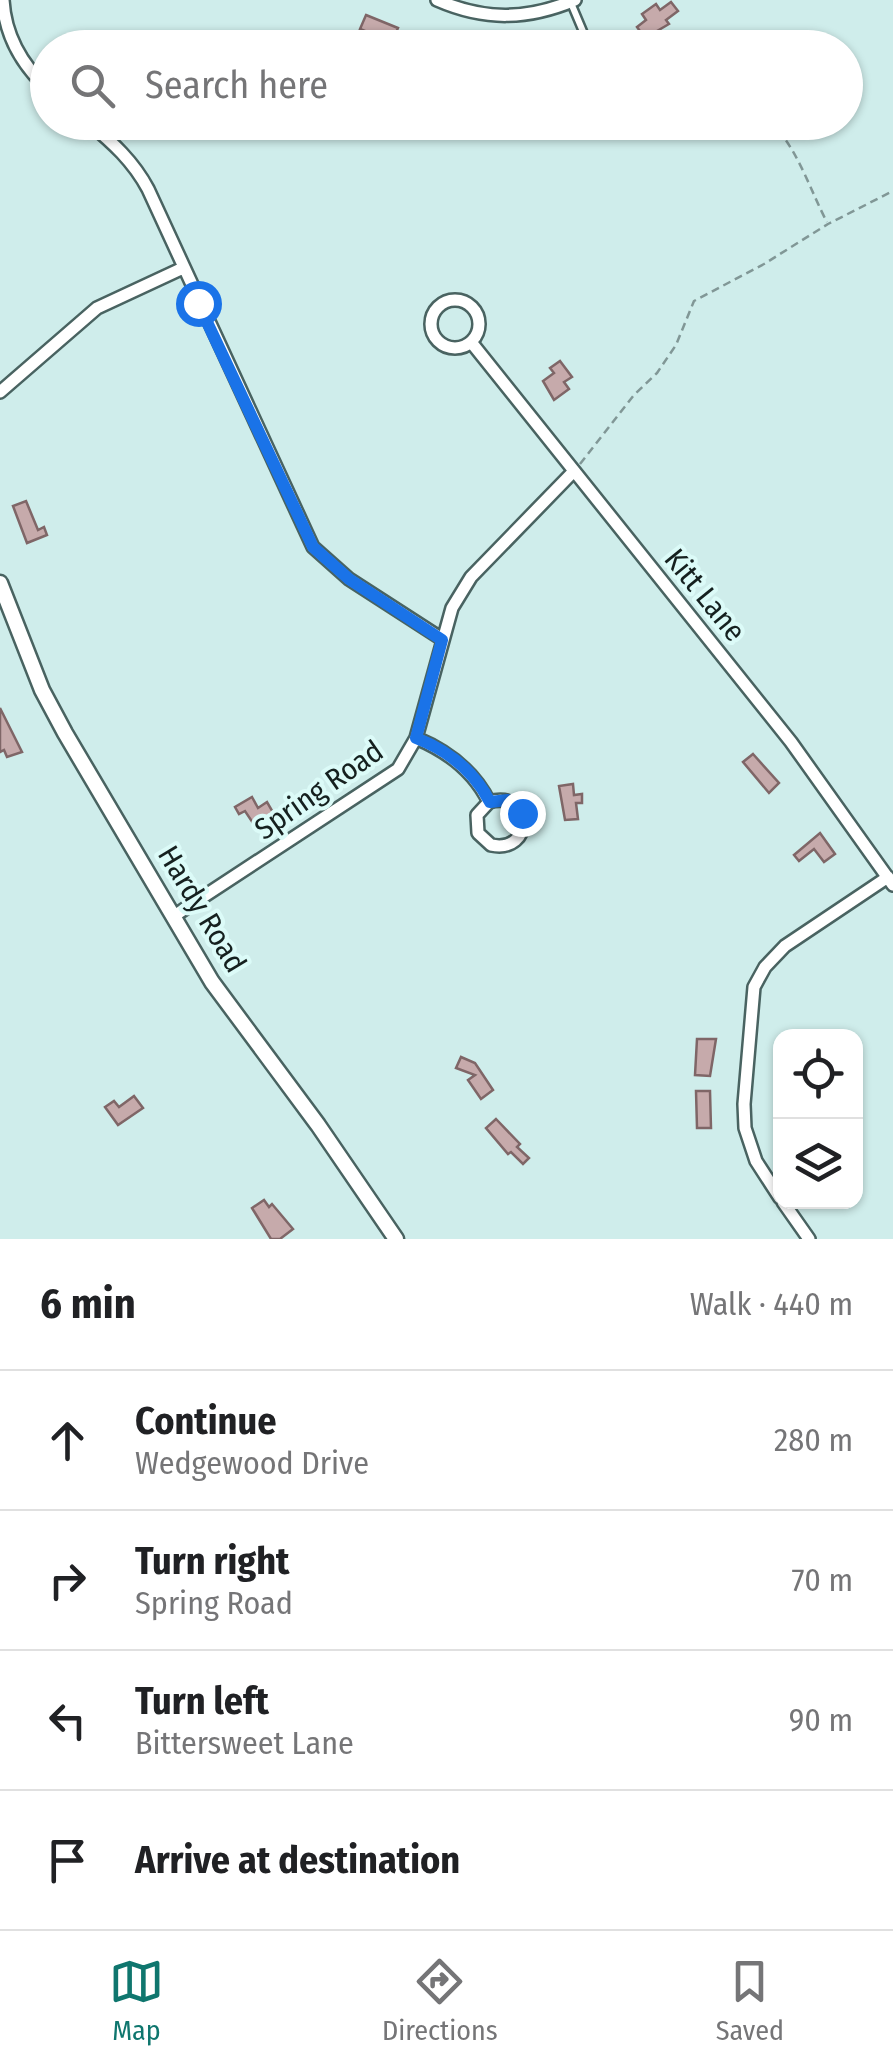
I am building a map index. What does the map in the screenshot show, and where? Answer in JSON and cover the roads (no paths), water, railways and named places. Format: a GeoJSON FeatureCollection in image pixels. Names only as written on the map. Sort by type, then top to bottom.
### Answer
{"type":"FeatureCollection","features":[{"type":"Feature","properties":{"kind":"street"},"geometry":{"type":"LineString","coordinates":[[3,0],[8,31],[30,72]]}},
{"type":"Feature","properties":{"kind":"street"},"geometry":{"type":"LineString","coordinates":[[436,0],[470,12],[506,17],[530,15],[573,1]]}},
{"type":"Feature","properties":{"kind":"street"},"geometry":{"type":"LineString","coordinates":[[107,140],[136,168],[313,547],[349,579],[442,640]]}},
{"type":"Feature","properties":{"kind":"street"},"geometry":{"type":"LineString","coordinates":[[0,392],[97,308],[182,268]]}},
{"type":"Feature","properties":{"kind":"street","name":"Kitt Lane"},"geometry":{"type":"LineString","coordinates":[[458,300],[472,307],[479,329],[470,342],[456,348],[435,338],[430,322],[436,308],[458,300]]}},
{"type":"Feature","properties":{"kind":"street","name":"Kitt Lane"},"geometry":{"type":"LineString","coordinates":[[470,342],[791,742],[890,881]]}},
{"type":"Feature","properties":{"kind":"street","name":"Spring Road"},"geometry":{"type":"LineString","coordinates":[[174,916],[389,778],[406,759],[416,738],[452,608],[471,577],[574,472]]}},
{"type":"Feature","properties":{"kind":"street","name":"Hardy Road"},"geometry":{"type":"LineString","coordinates":[[0,583],[50,704],[174,916],[233,1013],[318,1125],[396,1239]]}},
{"type":"Feature","properties":{"kind":"street"},"geometry":{"type":"LineString","coordinates":[[416,738],[449,754],[490,802]]}},
{"type":"Feature","properties":{"kind":"street"},"geometry":{"type":"LineString","coordinates":[[508,800],[522,813],[522,832],[509,845],[491,845],[478,833],[477,815],[490,802],[508,800]]}},
{"type":"Feature","properties":{"kind":"street"},"geometry":{"type":"LineString","coordinates":[[773,1186],[756,1161],[745,1128],[754,986],[785,946],[890,881]]}},
{"type":"Feature","properties":{"kind":"street"},"geometry":{"type":"LineString","coordinates":[[788,1209],[809,1239]]}},
{"type":"Feature","properties":{"kind":"lane"},"geometry":{"type":"LineString","coordinates":[[573,1],[583,30]]}}]}
